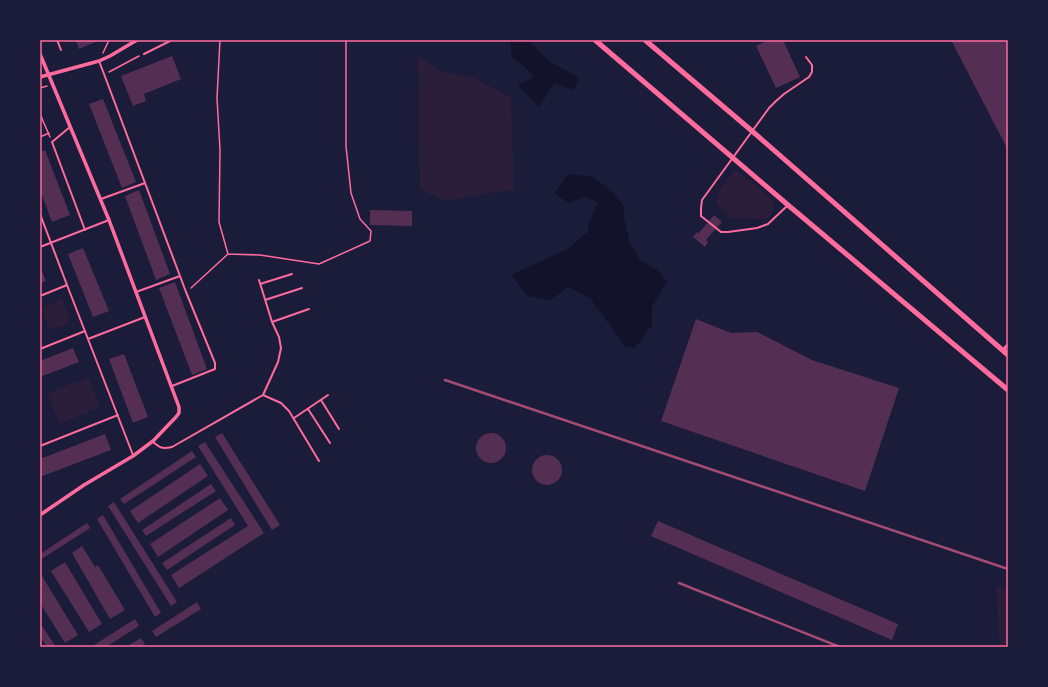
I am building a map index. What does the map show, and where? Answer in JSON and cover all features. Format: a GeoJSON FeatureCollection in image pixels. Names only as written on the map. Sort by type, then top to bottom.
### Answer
{"type":"FeatureCollection","features":[{"type":"Feature","properties":{"kind":"main road"},"geometry":{"type":"LineString","coordinates":[[595,40],[1008,390]]}},
{"type":"Feature","properties":{"kind":"main road"},"geometry":{"type":"LineString","coordinates":[[645,40],[752,131],[1008,355]]}},
{"type":"Feature","properties":{"kind":"street"},"geometry":{"type":"LineString","coordinates":[[40,77],[99,61],[136,40]]}},
{"type":"Feature","properties":{"kind":"street"},"geometry":{"type":"LineString","coordinates":[[40,54],[101,199],[179,407],[179,413],[176,418],[153,441],[133,456],[84,485],[40,515]]}},
{"type":"Feature","properties":{"kind":"street"},"geometry":{"type":"LineString","coordinates":[[1003,350],[1008,344]]}},
{"type":"Feature","properties":{"kind":"lane"},"geometry":{"type":"LineString","coordinates":[[57,40],[61,50]]}},
{"type":"Feature","properties":{"kind":"lane"},"geometry":{"type":"LineString","coordinates":[[144,54],[172,40]]}},
{"type":"Feature","properties":{"kind":"lane"},"geometry":{"type":"LineString","coordinates":[[788,205],[768,224],[757,228],[728,232],[721,232],[701,216],[702,200],[752,131],[776,101],[809,77],[812,72],[812,65],[806,57]]}},
{"type":"Feature","properties":{"kind":"lane"},"geometry":{"type":"LineString","coordinates":[[99,61],[186,292],[215,363],[215,369],[171,387]]}},
{"type":"Feature","properties":{"kind":"lane"},"geometry":{"type":"LineString","coordinates":[[70,126],[52,142],[85,230]]}},
{"type":"Feature","properties":{"kind":"lane"},"geometry":{"type":"LineString","coordinates":[[101,199],[145,183]]}},
{"type":"Feature","properties":{"kind":"lane"},"geometry":{"type":"LineString","coordinates":[[40,214],[133,456]]}},
{"type":"Feature","properties":{"kind":"lane"},"geometry":{"type":"LineString","coordinates":[[40,247],[109,220]]}},
{"type":"Feature","properties":{"kind":"lane"},"geometry":{"type":"LineString","coordinates":[[260,284],[292,274]]}},
{"type":"Feature","properties":{"kind":"lane"},"geometry":{"type":"LineString","coordinates":[[136,292],[180,276]]}},
{"type":"Feature","properties":{"kind":"lane"},"geometry":{"type":"LineString","coordinates":[[153,441],[164,449],[172,447],[263,394],[278,362],[281,348],[279,337],[272,322],[259,280]]}},
{"type":"Feature","properties":{"kind":"lane"},"geometry":{"type":"LineString","coordinates":[[40,296],[67,286]]}},
{"type":"Feature","properties":{"kind":"lane"},"geometry":{"type":"LineString","coordinates":[[265,300],[302,288]]}},
{"type":"Feature","properties":{"kind":"lane"},"geometry":{"type":"LineString","coordinates":[[272,322],[310,309]]}},
{"type":"Feature","properties":{"kind":"lane"},"geometry":{"type":"LineString","coordinates":[[88,339],[146,316]]}},
{"type":"Feature","properties":{"kind":"lane"},"geometry":{"type":"LineString","coordinates":[[40,349],[85,331]]}},
{"type":"Feature","properties":{"kind":"lane"},"geometry":{"type":"LineString","coordinates":[[263,394],[281,403],[289,411],[319,461]]}},
{"type":"Feature","properties":{"kind":"lane"},"geometry":{"type":"LineString","coordinates":[[294,418],[328,395]]}},
{"type":"Feature","properties":{"kind":"lane"},"geometry":{"type":"LineString","coordinates":[[321,400],[339,429]]}},
{"type":"Feature","properties":{"kind":"lane"},"geometry":{"type":"LineString","coordinates":[[308,409],[330,442]]}},
{"type":"Feature","properties":{"kind":"lane"},"geometry":{"type":"LineString","coordinates":[[40,446],[118,415]]}},
{"type":"Feature","properties":{"kind":"path"},"geometry":{"type":"LineString","coordinates":[[99,61],[109,40]]}},
{"type":"Feature","properties":{"kind":"path"},"geometry":{"type":"LineString","coordinates":[[220,40],[217,98],[220,150],[219,222],[228,254]]}},
{"type":"Feature","properties":{"kind":"path"},"geometry":{"type":"LineString","coordinates":[[186,292],[228,254],[260,255],[319,264],[370,241],[371,231],[360,219],[351,193],[350,185],[346,146],[346,40]]}},
{"type":"Feature","properties":{"kind":"path"},"geometry":{"type":"LineString","coordinates":[[104,74],[144,54]]}},
{"type":"Feature","properties":{"kind":"path"},"geometry":{"type":"LineString","coordinates":[[40,114],[52,142]]}},
{"type":"Feature","properties":{"kind":"path"},"geometry":{"type":"LineString","coordinates":[[40,137],[48,133]]}},
{"type":"Feature","properties":{"kind":"shaded area"},"geometry":{"type":"Polygon","coordinates":[[[510,40],[528,40],[549,61],[579,78],[574,90],[554,83],[539,107],[518,85],[533,78],[532,73],[512,57],[510,40]]]}},
{"type":"Feature","properties":{"kind":"shaded area"},"geometry":{"type":"Polygon","coordinates":[[[418,56],[441,72],[475,78],[511,98],[514,189],[444,201],[420,189],[418,56]]]}},
{"type":"Feature","properties":{"kind":"shaded area"},"geometry":{"type":"Polygon","coordinates":[[[735,169],[772,199],[774,210],[767,219],[731,218],[716,203],[720,189],[735,169]]]}},
{"type":"Feature","properties":{"kind":"shaded area"},"geometry":{"type":"Polygon","coordinates":[[[568,174],[593,177],[614,193],[625,209],[623,215],[630,243],[640,260],[657,270],[667,281],[652,307],[652,325],[635,348],[625,346],[590,298],[568,287],[550,300],[528,296],[511,275],[570,248],[577,240],[588,232],[589,222],[598,202],[584,197],[568,203],[554,193],[568,174]]]}},
{"type":"Feature","properties":{"kind":"shaded area"},"geometry":{"type":"Polygon","coordinates":[[[62,299],[71,322],[50,330],[41,308],[62,299]]]}},
{"type":"Feature","properties":{"kind":"shaded area"},"geometry":{"type":"Polygon","coordinates":[[[88,377],[100,407],[60,424],[47,394],[88,377]]]}},
{"type":"Feature","properties":{"kind":"shaded area"},"geometry":{"type":"Polygon","coordinates":[[[996,585],[1008,589],[1008,647],[1000,647],[996,585]]]}},
{"type":"Feature","properties":{"kind":"building"},"geometry":{"type":"Polygon","coordinates":[[[76,40],[100,40],[79,49],[76,40]]]}},
{"type":"Feature","properties":{"kind":"building"},"geometry":{"type":"Polygon","coordinates":[[[768,40],[783,40],[800,77],[776,88],[756,46],[768,40]]]}},
{"type":"Feature","properties":{"kind":"building"},"geometry":{"type":"Polygon","coordinates":[[[951,40],[1008,40],[1008,150],[951,40]]]}},
{"type":"Feature","properties":{"kind":"building"},"geometry":{"type":"Polygon","coordinates":[[[172,56],[181,79],[144,94],[146,101],[133,106],[121,76],[172,56]]]}},
{"type":"Feature","properties":{"kind":"building"},"geometry":{"type":"Polygon","coordinates":[[[103,99],[136,182],[122,188],[89,104],[103,99]]]}},
{"type":"Feature","properties":{"kind":"building"},"geometry":{"type":"Polygon","coordinates":[[[45,150],[70,215],[52,222],[40,190],[40,152],[45,150]]]}},
{"type":"Feature","properties":{"kind":"building"},"geometry":{"type":"Polygon","coordinates":[[[139,190],[170,274],[156,280],[125,196],[139,190]]]}},
{"type":"Feature","properties":{"kind":"building"},"geometry":{"type":"Polygon","coordinates":[[[370,210],[412,211],[412,226],[370,225],[370,210]]]}},
{"type":"Feature","properties":{"kind":"building"},"geometry":{"type":"Polygon","coordinates":[[[714,215],[722,222],[706,240],[708,242],[705,247],[693,237],[697,232],[698,234],[714,215]]]}},
{"type":"Feature","properties":{"kind":"building"},"geometry":{"type":"Polygon","coordinates":[[[83,248],[109,311],[93,317],[68,254],[83,248]]]}},
{"type":"Feature","properties":{"kind":"building"},"geometry":{"type":"Polygon","coordinates":[[[40,266],[46,281],[40,283],[40,266]]]}},
{"type":"Feature","properties":{"kind":"building"},"geometry":{"type":"Polygon","coordinates":[[[175,282],[207,369],[192,375],[159,288],[175,282]]]}},
{"type":"Feature","properties":{"kind":"building"},"geometry":{"type":"Polygon","coordinates":[[[696,319],[731,333],[757,332],[812,360],[899,388],[865,491],[661,421],[696,319]]]}},
{"type":"Feature","properties":{"kind":"building"},"geometry":{"type":"Polygon","coordinates":[[[73,348],[79,362],[40,377],[40,361],[73,348]]]}},
{"type":"Feature","properties":{"kind":"building"},"geometry":{"type":"Polygon","coordinates":[[[124,354],[148,417],[133,423],[109,359],[124,354]]]}},
{"type":"Feature","properties":{"kind":"building"},"geometry":{"type":"Polygon","coordinates":[[[222,433],[280,525],[272,530],[215,437],[222,433]]]}},
{"type":"Feature","properties":{"kind":"building"},"geometry":{"type":"Polygon","coordinates":[[[491,433],[501,438],[506,448],[501,458],[491,463],[481,458],[476,448],[481,438],[491,433]]]}},
{"type":"Feature","properties":{"kind":"building"},"geometry":{"type":"Polygon","coordinates":[[[105,434],[111,450],[40,477],[40,459],[105,434]]]}},
{"type":"Feature","properties":{"kind":"building"},"geometry":{"type":"Polygon","coordinates":[[[205,442],[264,533],[179,588],[171,575],[248,526],[198,446],[205,442]]]}},
{"type":"Feature","properties":{"kind":"building"},"geometry":{"type":"Polygon","coordinates":[[[192,451],[196,457],[124,504],[120,499],[192,451]]]}},
{"type":"Feature","properties":{"kind":"building"},"geometry":{"type":"Polygon","coordinates":[[[547,455],[557,460],[562,470],[557,480],[547,485],[537,480],[532,470],[537,460],[547,455]]]}},
{"type":"Feature","properties":{"kind":"building"},"geometry":{"type":"Polygon","coordinates":[[[200,464],[208,476],[138,523],[130,511],[200,464]]]}},
{"type":"Feature","properties":{"kind":"building"},"geometry":{"type":"Polygon","coordinates":[[[211,484],[216,491],[146,536],[142,530],[211,484]]]}},
{"type":"Feature","properties":{"kind":"building"},"geometry":{"type":"Polygon","coordinates":[[[220,498],[228,510],[158,557],[150,544],[220,498]]]}},
{"type":"Feature","properties":{"kind":"building"},"geometry":{"type":"Polygon","coordinates":[[[114,502],[177,602],[171,606],[108,506],[114,502]]]}},
{"type":"Feature","properties":{"kind":"building"},"geometry":{"type":"Polygon","coordinates":[[[103,515],[161,613],[155,617],[97,519],[103,515]]]}},
{"type":"Feature","properties":{"kind":"building"},"geometry":{"type":"Polygon","coordinates":[[[231,518],[235,525],[167,570],[162,563],[231,518]]]}},
{"type":"Feature","properties":{"kind":"building"},"geometry":{"type":"Polygon","coordinates":[[[658,521],[898,624],[892,640],[651,536],[658,521]]]}},
{"type":"Feature","properties":{"kind":"building"},"geometry":{"type":"Polygon","coordinates":[[[87,523],[90,528],[40,560],[40,554],[87,523]]]}},
{"type":"Feature","properties":{"kind":"building"},"geometry":{"type":"Polygon","coordinates":[[[82,546],[95,567],[98,565],[125,610],[110,619],[72,553],[82,546]]]}},
{"type":"Feature","properties":{"kind":"building"},"geometry":{"type":"Polygon","coordinates":[[[65,562],[102,624],[89,632],[51,571],[65,562]]]}},
{"type":"Feature","properties":{"kind":"building"},"geometry":{"type":"Polygon","coordinates":[[[42,576],[78,635],[65,643],[40,603],[40,577],[42,576]]]}},
{"type":"Feature","properties":{"kind":"building"},"geometry":{"type":"Polygon","coordinates":[[[197,602],[201,609],[156,637],[152,631],[197,602]]]}},
{"type":"Feature","properties":{"kind":"building"},"geometry":{"type":"Polygon","coordinates":[[[135,619],[139,626],[106,647],[91,647],[135,619]]]}},
{"type":"Feature","properties":{"kind":"building"},"geometry":{"type":"Polygon","coordinates":[[[40,623],[56,647],[47,647],[40,636],[40,623]]]}},
{"type":"Feature","properties":{"kind":"building"},"geometry":{"type":"Polygon","coordinates":[[[141,638],[145,644],[140,647],[126,647],[141,638]]]}},
{"type":"Feature","properties":{"kind":"railway"},"geometry":{"type":"LineString","coordinates":[[445,380],[1008,569]]}},
{"type":"Feature","properties":{"kind":"railway"},"geometry":{"type":"LineString","coordinates":[[679,583],[840,647]]}}]}
